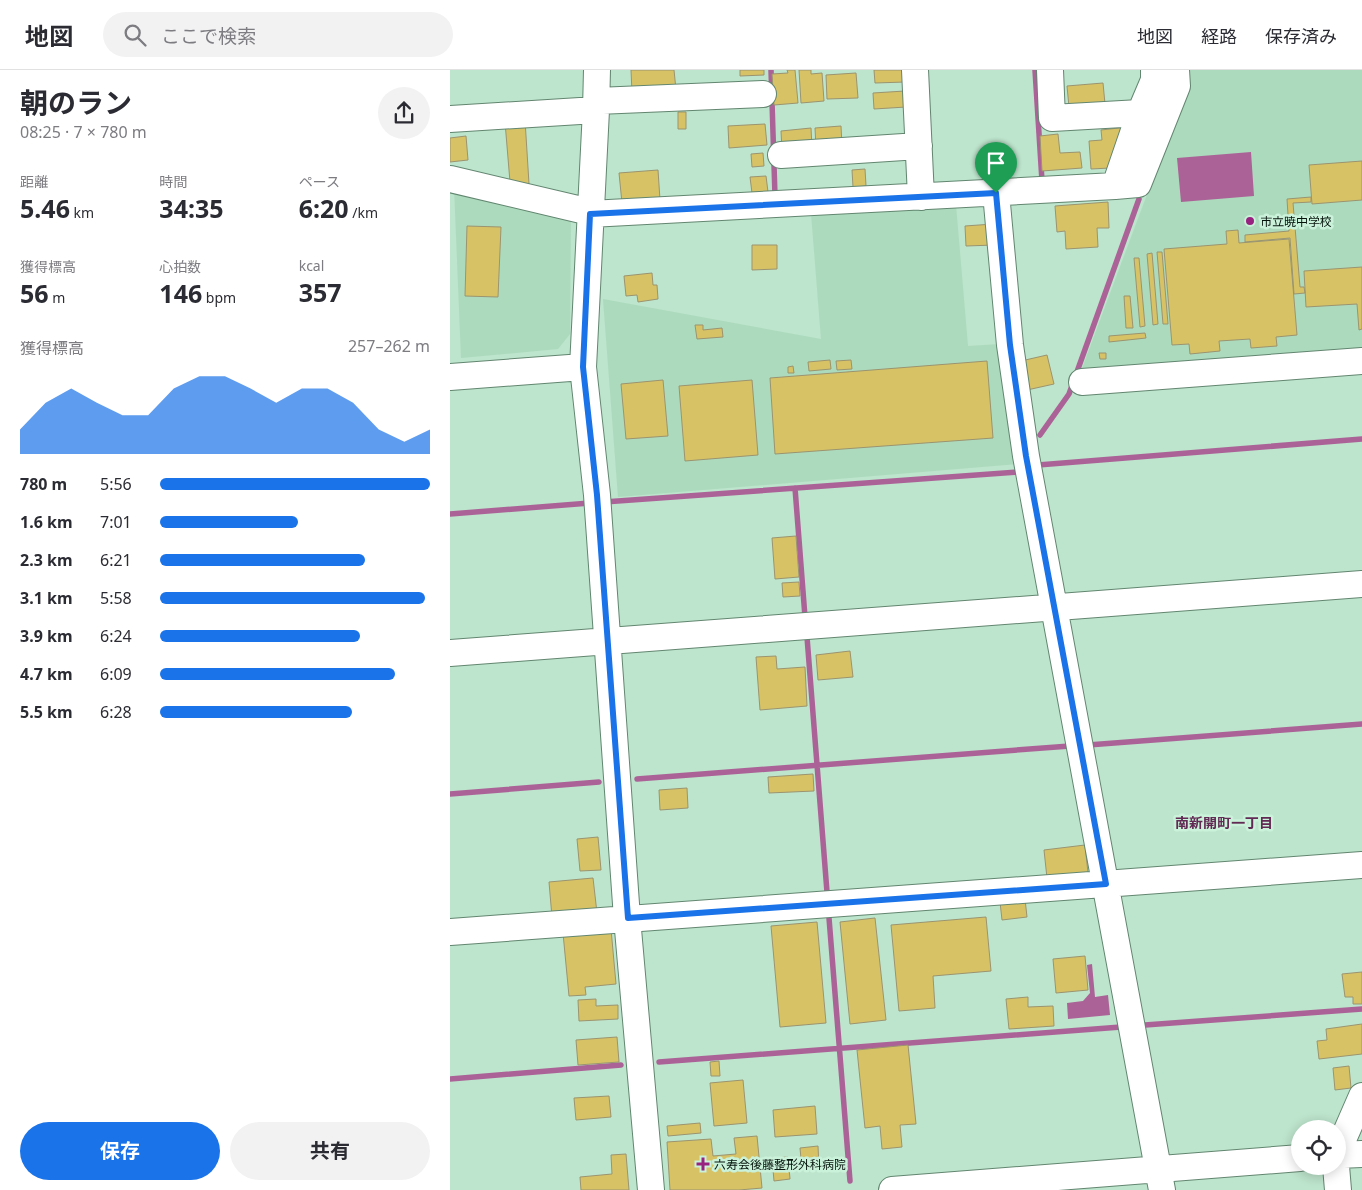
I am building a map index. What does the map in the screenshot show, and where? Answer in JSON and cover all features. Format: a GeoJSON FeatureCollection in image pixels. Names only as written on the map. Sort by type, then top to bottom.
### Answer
{"type":"FeatureCollection","features":[{"type":"Feature","properties":{"kind":"street"},"geometry":{"type":"LineString","coordinates":[[597,70],[583,367],[598,503],[628,918],[651,1190]]}},
{"type":"Feature","properties":{"kind":"street"},"geometry":{"type":"LineString","coordinates":[[915,70],[921,197]]}},
{"type":"Feature","properties":{"kind":"street"},"geometry":{"type":"LineString","coordinates":[[1050,70],[1052,118],[1140,113]]}},
{"type":"Feature","properties":{"kind":"street"},"geometry":{"type":"LineString","coordinates":[[1115,186],[1140,113],[1154,80],[1154,70]]}},
{"type":"Feature","properties":{"kind":"street"},"geometry":{"type":"LineString","coordinates":[[450,179],[590,213],[921,197],[1138,184],[1177,86],[1176,70]]}},
{"type":"Feature","properties":{"kind":"street"},"geometry":{"type":"LineString","coordinates":[[450,119],[596,105],[763,94]]}},
{"type":"Feature","properties":{"kind":"street"},"geometry":{"type":"LineString","coordinates":[[781,155],[919,146]]}},
{"type":"Feature","properties":{"kind":"street"},"geometry":{"type":"LineString","coordinates":[[996,193],[1011,354],[1026,456],[1160,1180]]}},
{"type":"Feature","properties":{"kind":"street"},"geometry":{"type":"LineString","coordinates":[[1082,382],[1362,361]]}},
{"type":"Feature","properties":{"kind":"street"},"geometry":{"type":"LineString","coordinates":[[450,377],[583,367]]}},
{"type":"Feature","properties":{"kind":"street"},"geometry":{"type":"LineString","coordinates":[[450,653],[1362,584]]}},
{"type":"Feature","properties":{"kind":"street"},"geometry":{"type":"LineString","coordinates":[[450,932],[1362,865]]}},
{"type":"Feature","properties":{"kind":"street"},"geometry":{"type":"LineString","coordinates":[[1346,1132],[1362,1096]]}},
{"type":"Feature","properties":{"kind":"street"},"geometry":{"type":"LineString","coordinates":[[1346,1155],[1362,1154]]}},
{"type":"Feature","properties":{"kind":"street"},"geometry":{"type":"LineString","coordinates":[[892,1190],[1160,1180],[1291,1159]]}},
{"type":"Feature","properties":{"kind":"street"},"geometry":{"type":"LineString","coordinates":[[1337,1175],[1338,1190]]}},
{"type":"Feature","properties":{"kind":"shaded area","name":"市立暁中学校"},"geometry":{"type":"Polygon","coordinates":[[[1187,70],[1362,70],[1362,356],[1078,379],[1188,85],[1187,70]]]}},
{"type":"Feature","properties":{"kind":"shaded area"},"geometry":{"type":"Polygon","coordinates":[[[1251,152],[1254,196],[1181,202],[1177,158],[1251,152]]]}},
{"type":"Feature","properties":{"kind":"shaded area"},"geometry":{"type":"Polygon","coordinates":[[[454,186],[571,213],[570,334],[558,349],[461,358],[454,186]]]}},
{"type":"Feature","properties":{"kind":"shaded area"},"geometry":{"type":"Polygon","coordinates":[[[956,205],[968,346],[1000,344],[1019,464],[618,497],[603,299],[821,339],[811,213],[956,205]]]}},
{"type":"Feature","properties":{"kind":"shaded area"},"geometry":{"type":"Polygon","coordinates":[[[1092,964],[1095,997],[1108,995],[1110,1015],[1068,1019],[1067,1003],[1083,1001],[1090,993],[1087,965],[1092,964]]]}},
{"type":"Feature","properties":{"kind":"building"},"geometry":{"type":"Polygon","coordinates":[[[631,70],[674,70],[676,90],[632,93],[631,70]]]}},
{"type":"Feature","properties":{"kind":"building"},"geometry":{"type":"Polygon","coordinates":[[[740,70],[764,70],[764,75],[740,76],[740,70]]]}},
{"type":"Feature","properties":{"kind":"building"},"geometry":{"type":"Polygon","coordinates":[[[787,70],[795,70],[798,103],[774,105],[772,74],[788,73],[787,70]]]}},
{"type":"Feature","properties":{"kind":"building"},"geometry":{"type":"Polygon","coordinates":[[[799,70],[811,70],[811,74],[822,73],[824,101],[801,103],[799,70]]]}},
{"type":"Feature","properties":{"kind":"building"},"geometry":{"type":"Polygon","coordinates":[[[874,70],[905,70],[905,82],[875,83],[874,70]]]}},
{"type":"Feature","properties":{"kind":"building"},"geometry":{"type":"Polygon","coordinates":[[[856,73],[858,98],[827,99],[826,75],[856,73]]]}},
{"type":"Feature","properties":{"kind":"building"},"geometry":{"type":"Polygon","coordinates":[[[1103,83],[1105,104],[1069,107],[1067,86],[1103,83]]]}},
{"type":"Feature","properties":{"kind":"building"},"geometry":{"type":"Polygon","coordinates":[[[905,91],[906,107],[874,109],[873,93],[905,91]]]}},
{"type":"Feature","properties":{"kind":"building"},"geometry":{"type":"Polygon","coordinates":[[[678,112],[686,112],[686,129],[678,129],[678,112]]]}},
{"type":"Feature","properties":{"kind":"building"},"geometry":{"type":"Polygon","coordinates":[[[525,120],[529,184],[515,185],[510,182],[505,122],[525,120]]]}},
{"type":"Feature","properties":{"kind":"building"},"geometry":{"type":"Polygon","coordinates":[[[765,124],[767,145],[729,148],[728,126],[765,124]]]}},
{"type":"Feature","properties":{"kind":"building"},"geometry":{"type":"Polygon","coordinates":[[[841,126],[842,146],[816,148],[815,128],[841,126]]]}},
{"type":"Feature","properties":{"kind":"building"},"geometry":{"type":"Polygon","coordinates":[[[1128,127],[1110,168],[1091,169],[1089,141],[1102,140],[1101,130],[1128,127]]]}},
{"type":"Feature","properties":{"kind":"building"},"geometry":{"type":"Polygon","coordinates":[[[811,128],[812,148],[782,150],[781,131],[811,128]]]}},
{"type":"Feature","properties":{"kind":"building"},"geometry":{"type":"Polygon","coordinates":[[[1058,134],[1060,153],[1080,152],[1082,168],[1042,171],[1040,136],[1058,134]]]}},
{"type":"Feature","properties":{"kind":"building"},"geometry":{"type":"Polygon","coordinates":[[[466,136],[468,160],[450,162],[450,138],[466,136]]]}},
{"type":"Feature","properties":{"kind":"building"},"geometry":{"type":"Polygon","coordinates":[[[763,153],[764,166],[752,167],[751,154],[763,153]]]}},
{"type":"Feature","properties":{"kind":"building"},"geometry":{"type":"Polygon","coordinates":[[[1362,161],[1362,200],[1312,204],[1309,165],[1362,161]]]}},
{"type":"Feature","properties":{"kind":"building"},"geometry":{"type":"Polygon","coordinates":[[[865,169],[866,186],[853,187],[852,170],[865,169]]]}},
{"type":"Feature","properties":{"kind":"building"},"geometry":{"type":"Polygon","coordinates":[[[658,170],[660,200],[622,203],[619,173],[658,170]]]}},
{"type":"Feature","properties":{"kind":"building"},"geometry":{"type":"Polygon","coordinates":[[[766,176],[768,192],[752,193],[750,177],[766,176]]]}},
{"type":"Feature","properties":{"kind":"building"},"geometry":{"type":"Polygon","coordinates":[[[1311,197],[1311,202],[1293,203],[1300,287],[1304,287],[1305,293],[1294,294],[1290,238],[1245,242],[1245,235],[1289,231],[1287,199],[1311,197]]]}},
{"type":"Feature","properties":{"kind":"building"},"geometry":{"type":"Polygon","coordinates":[[[1108,202],[1109,228],[1097,228],[1098,247],[1066,249],[1065,231],[1057,232],[1055,206],[1108,202]]]}},
{"type":"Feature","properties":{"kind":"building"},"geometry":{"type":"Polygon","coordinates":[[[993,224],[994,245],[966,246],[965,226],[993,224]]]}},
{"type":"Feature","properties":{"kind":"building"},"geometry":{"type":"Polygon","coordinates":[[[467,226],[501,227],[498,297],[465,296],[467,226]]]}},
{"type":"Feature","properties":{"kind":"building"},"geometry":{"type":"Polygon","coordinates":[[[1238,230],[1239,243],[1289,239],[1297,335],[1276,337],[1277,346],[1251,348],[1250,339],[1219,341],[1220,351],[1190,354],[1189,344],[1172,345],[1164,249],[1227,244],[1226,231],[1238,230]]]}},
{"type":"Feature","properties":{"kind":"building"},"geometry":{"type":"Polygon","coordinates":[[[752,245],[777,245],[777,269],[752,270],[752,245]]]}},
{"type":"Feature","properties":{"kind":"building"},"geometry":{"type":"Polygon","coordinates":[[[1157,252],[1162,252],[1168,324],[1163,324],[1157,252]]]}},
{"type":"Feature","properties":{"kind":"building"},"geometry":{"type":"Polygon","coordinates":[[[1152,253],[1158,324],[1153,325],[1147,254],[1152,253]]]}},
{"type":"Feature","properties":{"kind":"building"},"geometry":{"type":"Polygon","coordinates":[[[1134,258],[1139,258],[1145,326],[1140,327],[1134,258]]]}},
{"type":"Feature","properties":{"kind":"building"},"geometry":{"type":"Polygon","coordinates":[[[1362,267],[1362,329],[1359,330],[1357,304],[1306,307],[1304,271],[1362,267]]]}},
{"type":"Feature","properties":{"kind":"building"},"geometry":{"type":"Polygon","coordinates":[[[652,273],[653,285],[657,285],[658,299],[638,302],[637,295],[626,296],[624,276],[652,273]]]}},
{"type":"Feature","properties":{"kind":"building"},"geometry":{"type":"Polygon","coordinates":[[[1124,296],[1130,296],[1133,328],[1126,328],[1124,296]]]}},
{"type":"Feature","properties":{"kind":"building"},"geometry":{"type":"Polygon","coordinates":[[[695,325],[703,325],[703,330],[722,328],[723,337],[697,339],[695,325]]]}},
{"type":"Feature","properties":{"kind":"building"},"geometry":{"type":"Polygon","coordinates":[[[1145,333],[1146,338],[1109,342],[1109,336],[1145,333]]]}},
{"type":"Feature","properties":{"kind":"building"},"geometry":{"type":"Polygon","coordinates":[[[1099,353],[1106,353],[1106,359],[1100,359],[1099,353]]]}},
{"type":"Feature","properties":{"kind":"building"},"geometry":{"type":"Polygon","coordinates":[[[1047,355],[1054,384],[1027,390],[1021,361],[1047,355]]]}},
{"type":"Feature","properties":{"kind":"building"},"geometry":{"type":"Polygon","coordinates":[[[830,360],[831,369],[809,371],[808,362],[830,360]]]}},
{"type":"Feature","properties":{"kind":"building"},"geometry":{"type":"Polygon","coordinates":[[[851,360],[852,369],[837,370],[836,361],[851,360]]]}},
{"type":"Feature","properties":{"kind":"building"},"geometry":{"type":"Polygon","coordinates":[[[987,361],[993,438],[775,454],[770,378],[987,361]]]}},
{"type":"Feature","properties":{"kind":"building"},"geometry":{"type":"Polygon","coordinates":[[[793,366],[794,373],[788,373],[788,367],[793,366]]]}},
{"type":"Feature","properties":{"kind":"building"},"geometry":{"type":"Polygon","coordinates":[[[663,380],[668,436],[626,439],[621,384],[663,380]]]}},
{"type":"Feature","properties":{"kind":"building"},"geometry":{"type":"Polygon","coordinates":[[[752,380],[758,455],[685,461],[679,386],[752,380]]]}},
{"type":"Feature","properties":{"kind":"building"},"geometry":{"type":"Polygon","coordinates":[[[796,536],[799,577],[775,579],[772,538],[796,536]]]}},
{"type":"Feature","properties":{"kind":"building"},"geometry":{"type":"Polygon","coordinates":[[[799,582],[800,596],[783,597],[782,583],[799,582]]]}},
{"type":"Feature","properties":{"kind":"building"},"geometry":{"type":"Polygon","coordinates":[[[850,651],[853,677],[818,680],[816,655],[850,651]]]}},
{"type":"Feature","properties":{"kind":"building"},"geometry":{"type":"Polygon","coordinates":[[[776,656],[777,669],[805,667],[807,706],[760,710],[756,657],[776,656]]]}},
{"type":"Feature","properties":{"kind":"building"},"geometry":{"type":"Polygon","coordinates":[[[813,774],[814,791],[769,793],[768,777],[813,774]]]}},
{"type":"Feature","properties":{"kind":"building"},"geometry":{"type":"Polygon","coordinates":[[[687,788],[688,808],[660,810],[659,790],[687,788]]]}},
{"type":"Feature","properties":{"kind":"building"},"geometry":{"type":"Polygon","coordinates":[[[598,837],[601,870],[580,871],[577,839],[598,837]]]}},
{"type":"Feature","properties":{"kind":"building"},"geometry":{"type":"Polygon","coordinates":[[[1085,845],[1088,873],[1047,878],[1044,850],[1085,845]]]}},
{"type":"Feature","properties":{"kind":"building"},"geometry":{"type":"Polygon","coordinates":[[[593,878],[597,913],[552,917],[549,882],[593,878]]]}},
{"type":"Feature","properties":{"kind":"building"},"geometry":{"type":"Polygon","coordinates":[[[1025,899],[1027,917],[1002,920],[1000,902],[1025,899]]]}},
{"type":"Feature","properties":{"kind":"building"},"geometry":{"type":"Polygon","coordinates":[[[986,917],[991,971],[933,976],[935,1008],[899,1011],[891,925],[986,917]]]}},
{"type":"Feature","properties":{"kind":"building"},"geometry":{"type":"Polygon","coordinates":[[[875,918],[886,1020],[850,1024],[840,922],[875,918]]]}},
{"type":"Feature","properties":{"kind":"building"},"geometry":{"type":"Polygon","coordinates":[[[817,922],[826,1023],[780,1027],[771,926],[817,922]]]}},
{"type":"Feature","properties":{"kind":"building"},"geometry":{"type":"Polygon","coordinates":[[[611,929],[616,984],[585,987],[586,995],[569,996],[563,933],[611,929]]]}},
{"type":"Feature","properties":{"kind":"building"},"geometry":{"type":"Polygon","coordinates":[[[1085,956],[1088,990],[1056,993],[1053,959],[1085,956]]]}},
{"type":"Feature","properties":{"kind":"building"},"geometry":{"type":"Polygon","coordinates":[[[1362,972],[1362,1004],[1353,1004],[1353,997],[1345,997],[1342,974],[1362,972]]]}},
{"type":"Feature","properties":{"kind":"building"},"geometry":{"type":"Polygon","coordinates":[[[1028,997],[1028,1007],[1053,1006],[1054,1026],[1009,1029],[1006,999],[1028,997]]]}},
{"type":"Feature","properties":{"kind":"building"},"geometry":{"type":"Polygon","coordinates":[[[596,999],[596,1006],[618,1005],[618,1019],[579,1021],[578,1000],[596,999]]]}},
{"type":"Feature","properties":{"kind":"building"},"geometry":{"type":"Polygon","coordinates":[[[1362,1024],[1362,1054],[1319,1059],[1317,1041],[1327,1040],[1326,1029],[1362,1024]]]}},
{"type":"Feature","properties":{"kind":"building"},"geometry":{"type":"Polygon","coordinates":[[[617,1037],[619,1062],[578,1065],[576,1040],[617,1037]]]}},
{"type":"Feature","properties":{"kind":"building"},"geometry":{"type":"Polygon","coordinates":[[[908,1045],[916,1124],[900,1125],[902,1147],[882,1149],[880,1126],[865,1128],[857,1050],[908,1045]]]}},
{"type":"Feature","properties":{"kind":"building"},"geometry":{"type":"Polygon","coordinates":[[[719,1061],[720,1076],[711,1076],[710,1062],[719,1061]]]}},
{"type":"Feature","properties":{"kind":"building"},"geometry":{"type":"Polygon","coordinates":[[[1349,1066],[1351,1088],[1335,1090],[1333,1068],[1349,1066]]]}},
{"type":"Feature","properties":{"kind":"building"},"geometry":{"type":"Polygon","coordinates":[[[743,1080],[747,1123],[714,1126],[710,1083],[743,1080]]]}},
{"type":"Feature","properties":{"kind":"building"},"geometry":{"type":"Polygon","coordinates":[[[609,1096],[611,1117],[576,1120],[574,1098],[609,1096]]]}},
{"type":"Feature","properties":{"kind":"building"},"geometry":{"type":"Polygon","coordinates":[[[815,1106],[817,1134],[775,1137],[773,1110],[815,1106]]]}},
{"type":"Feature","properties":{"kind":"building"},"geometry":{"type":"Polygon","coordinates":[[[700,1123],[701,1133],[668,1136],[667,1126],[700,1123]]]}},
{"type":"Feature","properties":{"kind":"building"},"geometry":{"type":"Polygon","coordinates":[[[757,1136],[762,1188],[670,1190],[667,1142],[711,1139],[713,1156],[736,1154],[734,1138],[757,1136]]]}},
{"type":"Feature","properties":{"kind":"building"},"geometry":{"type":"Polygon","coordinates":[[[818,1146],[819,1168],[802,1169],[800,1148],[818,1146]]]}},
{"type":"Feature","properties":{"kind":"building"},"geometry":{"type":"Polygon","coordinates":[[[626,1154],[629,1190],[581,1190],[580,1177],[612,1174],[611,1155],[626,1154]]]}},
{"type":"Feature","properties":{"kind":"building"},"geometry":{"type":"Polygon","coordinates":[[[788,1157],[790,1179],[774,1181],[772,1158],[788,1157]]]}},
{"type":"Feature","properties":{"kind":"waterway"},"geometry":{"type":"LineString","coordinates":[[771,70],[775,196]]}},
{"type":"Feature","properties":{"kind":"waterway"},"geometry":{"type":"LineString","coordinates":[[1035,70],[1042,181]]}},
{"type":"Feature","properties":{"kind":"waterway"},"geometry":{"type":"LineString","coordinates":[[1040,435],[1069,394],[1139,199]]}},
{"type":"Feature","properties":{"kind":"waterway"},"geometry":{"type":"LineString","coordinates":[[1038,465],[1362,439]]}},
{"type":"Feature","properties":{"kind":"waterway"},"geometry":{"type":"LineString","coordinates":[[604,502],[1018,472]]}},
{"type":"Feature","properties":{"kind":"waterway"},"geometry":{"type":"LineString","coordinates":[[795,488],[805,617]]}},
{"type":"Feature","properties":{"kind":"waterway"},"geometry":{"type":"LineString","coordinates":[[450,514],[590,503]]}},
{"type":"Feature","properties":{"kind":"waterway"},"geometry":{"type":"LineString","coordinates":[[807,637],[827,892]]}},
{"type":"Feature","properties":{"kind":"waterway"},"geometry":{"type":"LineString","coordinates":[[1088,745],[1362,724]]}},
{"type":"Feature","properties":{"kind":"waterway"},"geometry":{"type":"LineString","coordinates":[[637,779],[1070,746]]}},
{"type":"Feature","properties":{"kind":"waterway"},"geometry":{"type":"LineString","coordinates":[[450,794],[599,782]]}},
{"type":"Feature","properties":{"kind":"waterway"},"geometry":{"type":"LineString","coordinates":[[829,918],[850,1181]]}},
{"type":"Feature","properties":{"kind":"waterway"},"geometry":{"type":"LineString","coordinates":[[1145,1025],[1362,1009]]}},
{"type":"Feature","properties":{"kind":"waterway"},"geometry":{"type":"LineString","coordinates":[[659,1062],[1121,1027]]}},
{"type":"Feature","properties":{"kind":"waterway"},"geometry":{"type":"LineString","coordinates":[[450,1079],[621,1065]]}},
{"type":"Feature","properties":{"kind":"place","name":"市立暁中学校"},"geometry":{"type":"Point","coordinates":[1250,221]}},
{"type":"Feature","properties":{"kind":"place","name":"六寿会後藤整形外科病院"},"geometry":{"type":"Point","coordinates":[703,1164]}},
{"type":"Feature","properties":{"kind":"district","name":"南新開町一丁目"},"geometry":{"type":"Point","coordinates":[1224,822]}},
{"type":"Feature","properties":{"kind":"route"},"geometry":{"type":"LineString","coordinates":[[996,193],[1010,345],[1026,456],[1106,884],[628,918],[597,495],[583,367],[590,214],[996,193]]}}]}
